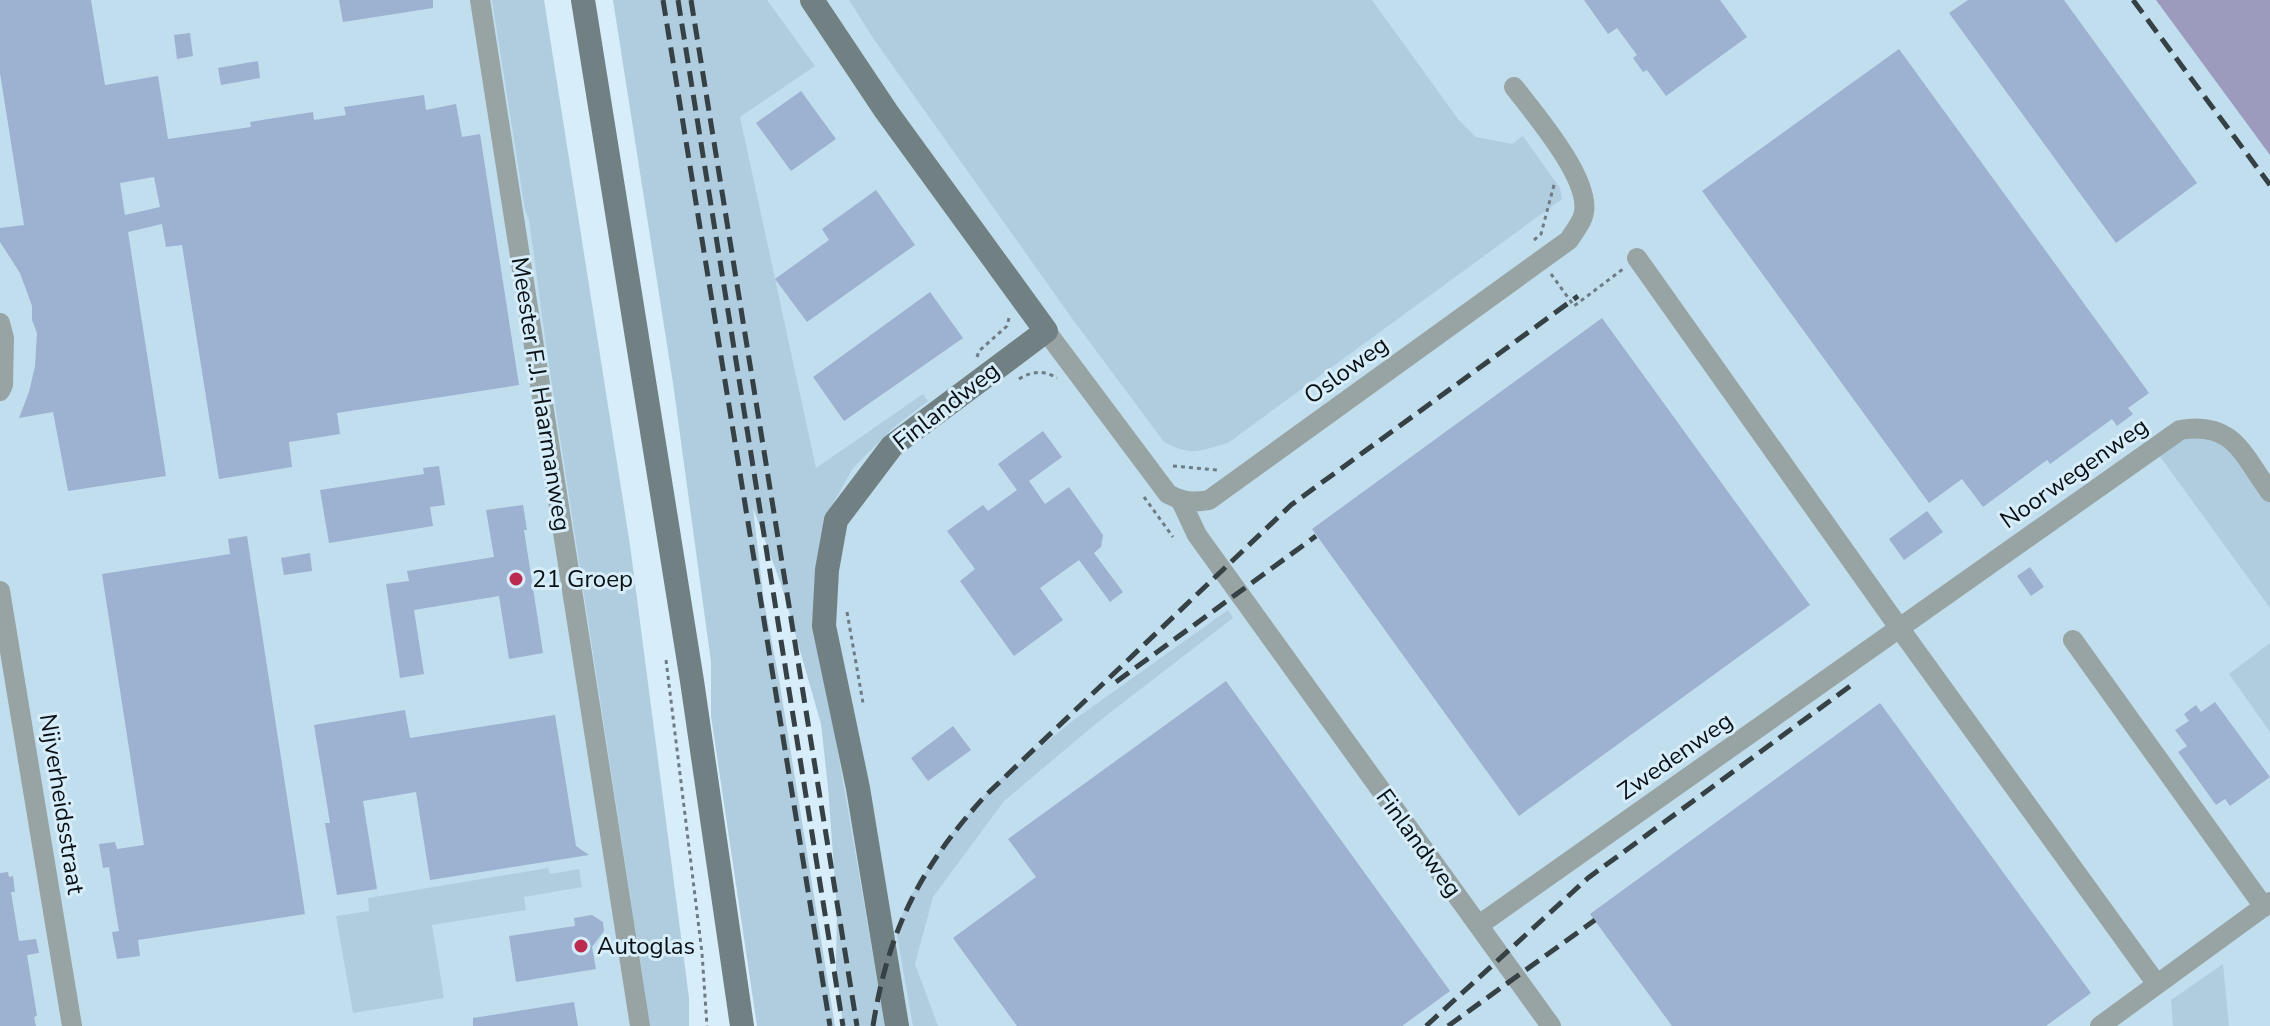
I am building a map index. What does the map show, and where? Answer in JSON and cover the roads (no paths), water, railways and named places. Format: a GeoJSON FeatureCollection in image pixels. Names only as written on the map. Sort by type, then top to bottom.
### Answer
{"type":"FeatureCollection","features":[{"type":"Feature","properties":{"kind":"street","name":"Meester F.J. Haarmanweg"},"geometry":{"type":"LineString","coordinates":[[480,0],[640,1026]]}},
{"type":"Feature","properties":{"kind":"street"},"geometry":{"type":"LineString","coordinates":[[583,0],[692,681],[742,1026]]}},
{"type":"Feature","properties":{"kind":"street"},"geometry":{"type":"LineString","coordinates":[[812,0],[886,111],[1149,471],[1168,494],[1181,501]]}},
{"type":"Feature","properties":{"kind":"street","name":"Osloweg"},"geometry":{"type":"LineString","coordinates":[[1181,501],[1195,503],[1209,500],[1221,492],[1569,240],[1584,212],[1579,183],[1563,153],[1514,87]]}},
{"type":"Feature","properties":{"kind":"street"},"geometry":{"type":"LineString","coordinates":[[1637,258],[2156,983]]}},
{"type":"Feature","properties":{"kind":"street"},"geometry":{"type":"LineString","coordinates":[[0,323],[4,338],[3,385],[0,391]]}},
{"type":"Feature","properties":{"kind":"street","name":"Finlandweg"},"geometry":{"type":"LineString","coordinates":[[897,1026],[858,788],[824,626],[827,570],[836,520],[892,446],[1046,331]]}},
{"type":"Feature","properties":{"kind":"street","name":"Noorwegenweg"},"geometry":{"type":"LineString","coordinates":[[1900,629],[2180,430],[2203,426],[2228,435],[2270,492]]}},
{"type":"Feature","properties":{"kind":"street","name":"Finlandweg"},"geometry":{"type":"LineString","coordinates":[[1181,501],[1197,535],[1551,1026]]}},
{"type":"Feature","properties":{"kind":"street","name":"Nijverheidsstraat"},"geometry":{"type":"LineString","coordinates":[[0,594],[72,1026]]}},
{"type":"Feature","properties":{"kind":"street","name":"Zwedenweg"},"geometry":{"type":"LineString","coordinates":[[1479,925],[1900,629]]}},
{"type":"Feature","properties":{"kind":"street"},"geometry":{"type":"LineString","coordinates":[[2073,640],[2267,904],[2100,1026]]}},
{"type":"Feature","properties":{"kind":"railway"},"geometry":{"type":"LineString","coordinates":[[663,0],[830,1026]]}},
{"type":"Feature","properties":{"kind":"railway"},"geometry":{"type":"LineString","coordinates":[[678,0],[843,1026]]}},
{"type":"Feature","properties":{"kind":"railway"},"geometry":{"type":"LineString","coordinates":[[691,0],[857,1026]]}},
{"type":"Feature","properties":{"kind":"railway"},"geometry":{"type":"LineString","coordinates":[[2133,0],[2270,185]]}},
{"type":"Feature","properties":{"kind":"railway"},"geometry":{"type":"LineString","coordinates":[[873,1026],[888,959],[911,901],[943,848],[986,795],[1291,505],[1578,296]]}},
{"type":"Feature","properties":{"kind":"railway"},"geometry":{"type":"LineString","coordinates":[[1116,682],[1316,536]]}},
{"type":"Feature","properties":{"kind":"railway"},"geometry":{"type":"LineString","coordinates":[[1426,1026],[1588,878],[1853,684]]}},
{"type":"Feature","properties":{"kind":"railway"},"geometry":{"type":"LineString","coordinates":[[1448,1026],[1595,920]]}},
{"type":"Feature","properties":{"kind":"place","name":"21 Groep"},"geometry":{"type":"Point","coordinates":[516,579]}},
{"type":"Feature","properties":{"kind":"place","name":"Autoglas"},"geometry":{"type":"Point","coordinates":[581,946]}}]}
